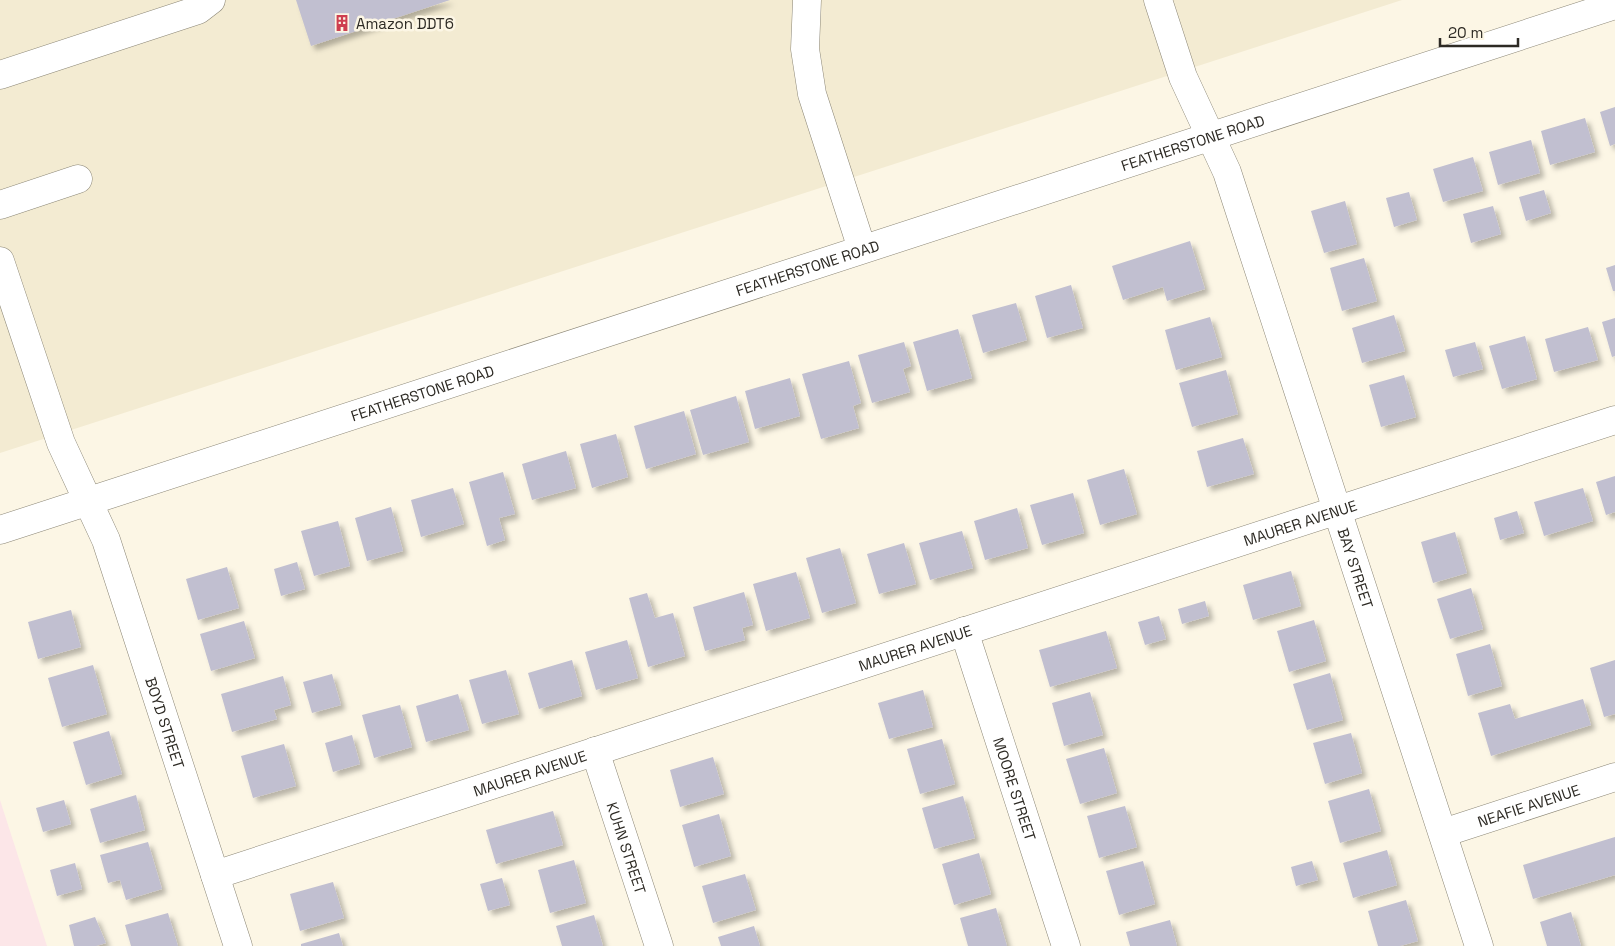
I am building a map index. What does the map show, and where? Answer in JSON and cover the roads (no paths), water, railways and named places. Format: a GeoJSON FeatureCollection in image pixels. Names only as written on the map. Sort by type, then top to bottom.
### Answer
{"type":"FeatureCollection","features":[{"type":"Feature","properties":{"kind":"street"},"geometry":{"type":"LineString","coordinates":[[0,75],[198,10],[211,0]]}},
{"type":"Feature","properties":{"kind":"street"},"geometry":{"type":"LineString","coordinates":[[807,0],[805,49],[812,94],[862,249]]}},
{"type":"Feature","properties":{"kind":"street","name":"BAY STREET"},"geometry":{"type":"LineString","coordinates":[[1158,0],[1183,77],[1227,172],[1479,946]]}},
{"type":"Feature","properties":{"kind":"street","name":"FEATHERSTONE ROAD"},"geometry":{"type":"LineString","coordinates":[[0,530],[1615,5]]}},
{"type":"Feature","properties":{"kind":"street"},"geometry":{"type":"LineString","coordinates":[[0,205],[78,179]]}},
{"type":"Feature","properties":{"kind":"street","name":"BOYD STREET"},"geometry":{"type":"LineString","coordinates":[[0,260],[61,443],[106,540],[238,946]]}},
{"type":"Feature","properties":{"kind":"street","name":"MAURER AVENUE"},"geometry":{"type":"LineString","coordinates":[[215,875],[1615,420]]}},
{"type":"Feature","properties":{"kind":"street","name":"MOORE STREET"},"geometry":{"type":"LineString","coordinates":[[964,631],[1066,946]]}},
{"type":"Feature","properties":{"kind":"street","name":"KUHN STREET"},"geometry":{"type":"LineString","coordinates":[[595,751],[658,946]]}},
{"type":"Feature","properties":{"kind":"street","name":"NEAFIE AVENUE"},"geometry":{"type":"LineString","coordinates":[[1442,833],[1615,777]]}},
{"type":"Feature","properties":{"kind":"place","name":"Amazon DDT6"},"geometry":{"type":"Point","coordinates":[342,23]}}]}
